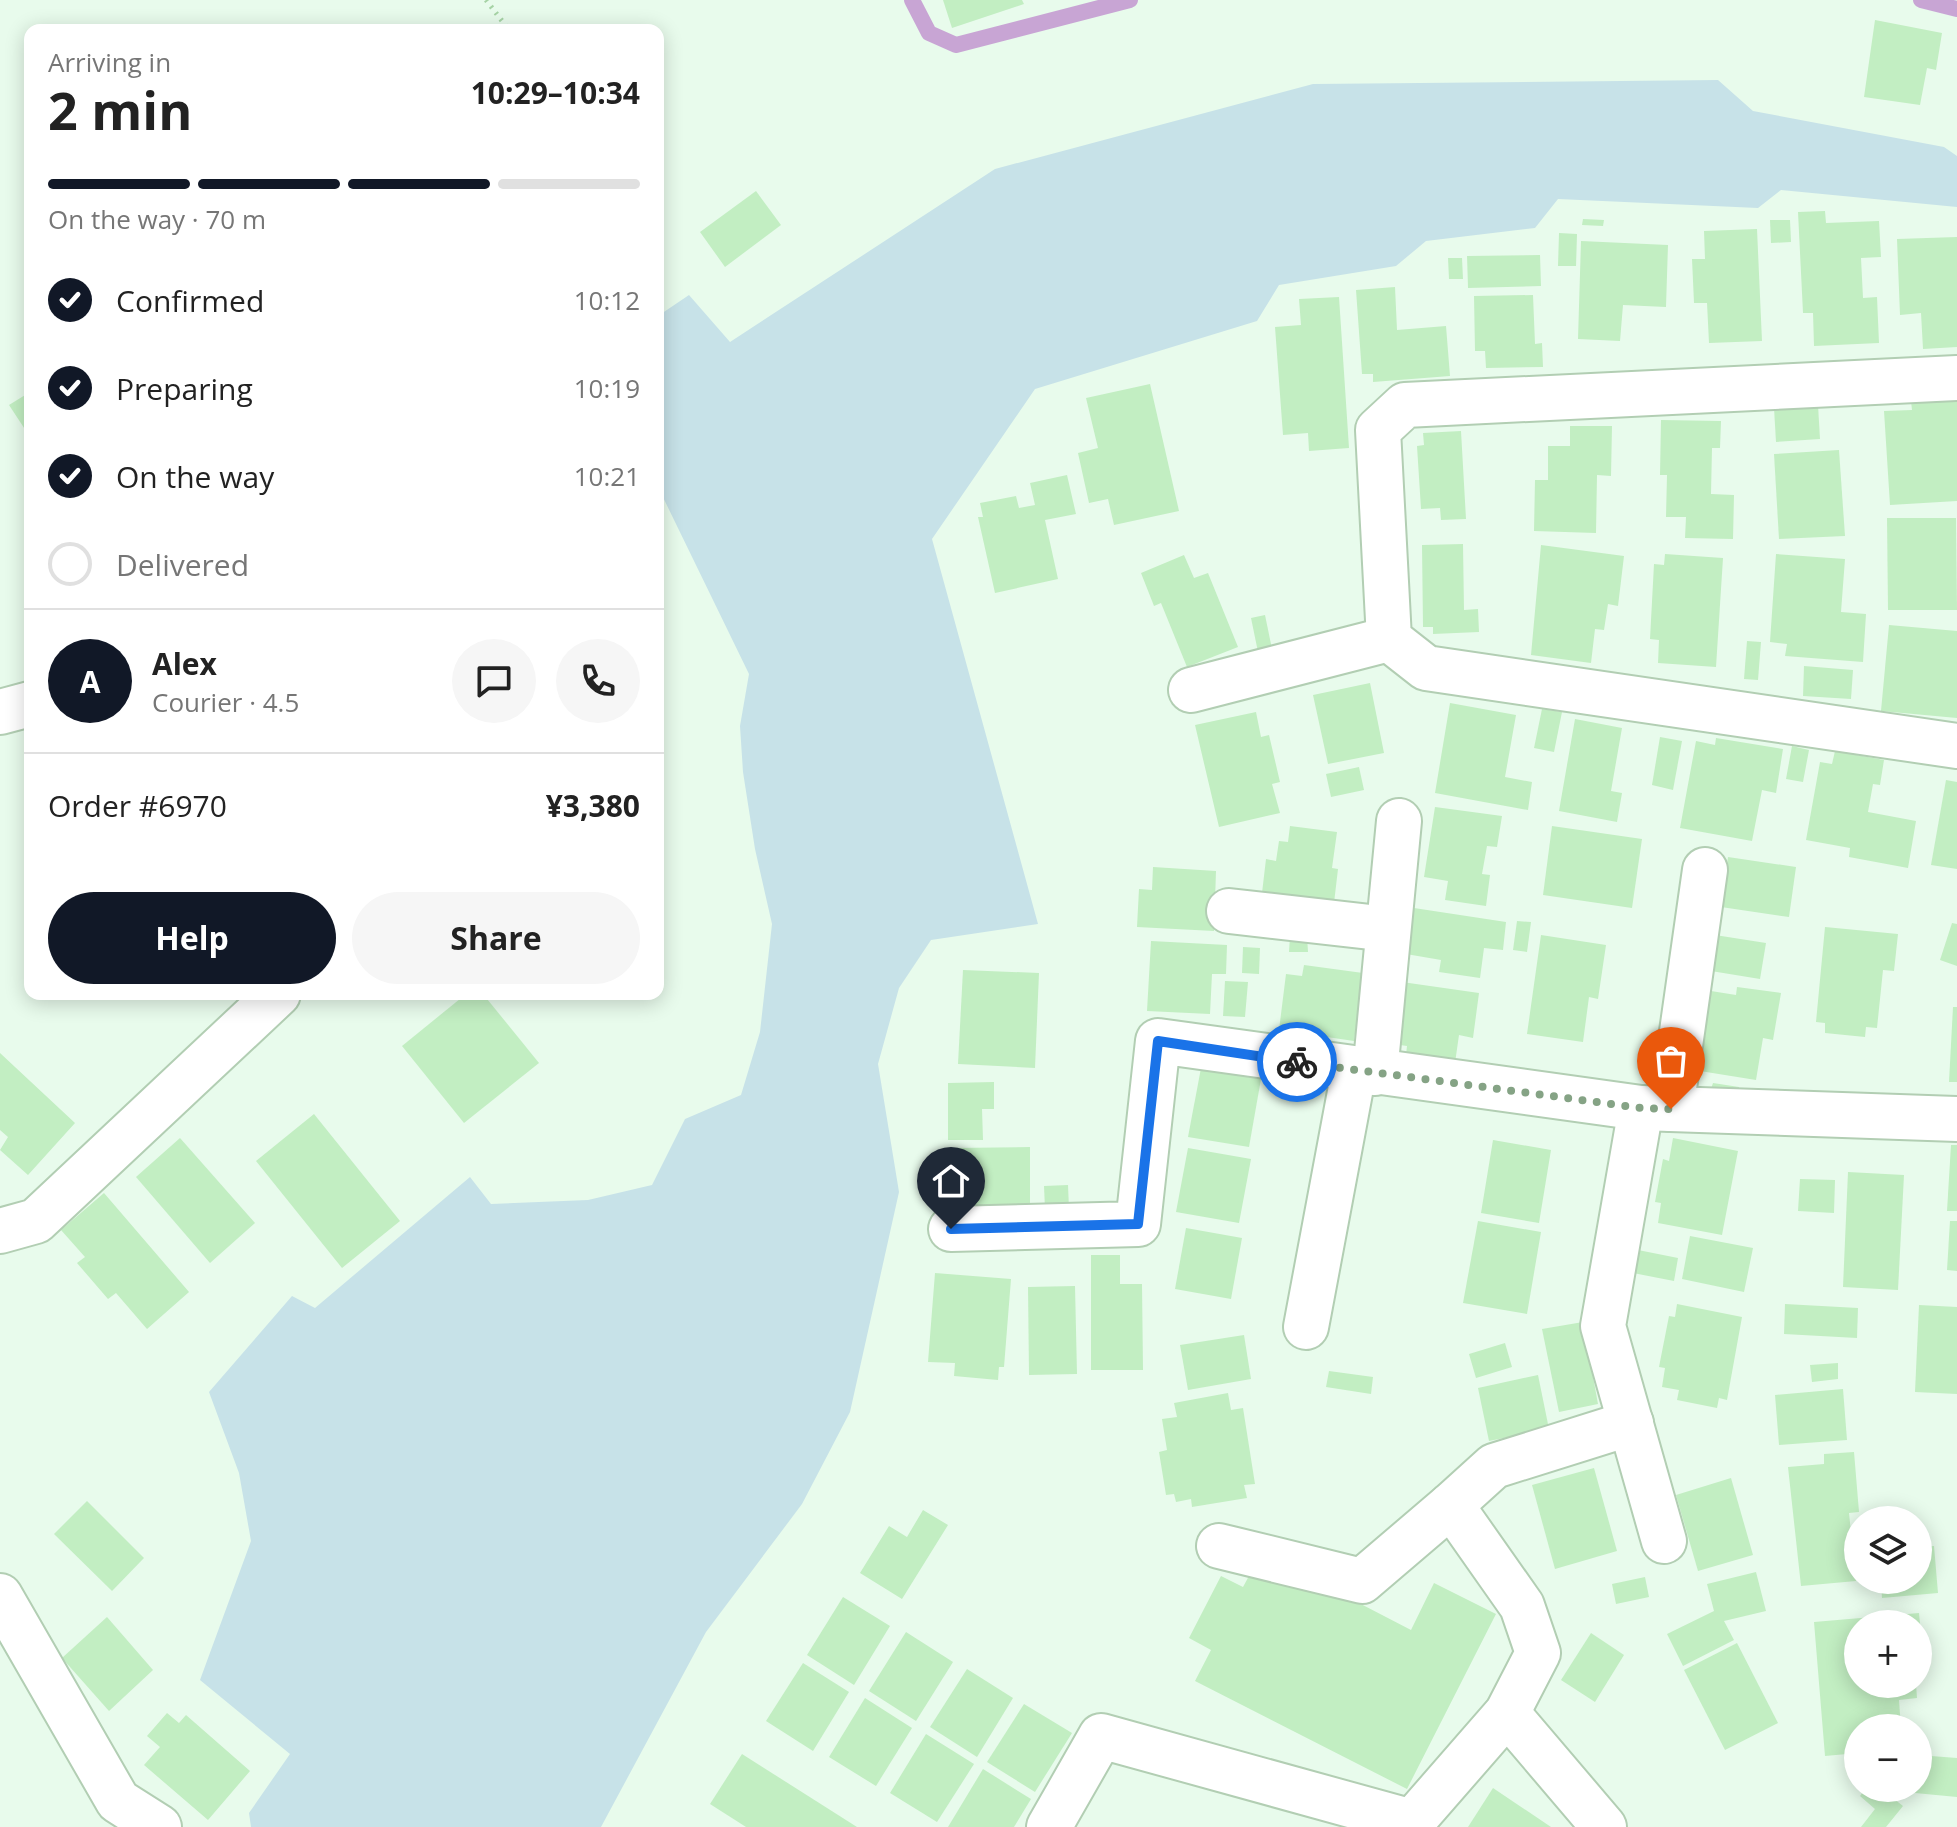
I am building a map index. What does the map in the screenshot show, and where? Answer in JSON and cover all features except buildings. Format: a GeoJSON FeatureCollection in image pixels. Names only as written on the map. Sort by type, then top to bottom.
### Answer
{"type":"FeatureCollection","features":[{"type":"Feature","properties":{"kind":"street"},"geometry":{"type":"LineString","coordinates":[[1957,378],[1405,405],[1378,430],[1389,639],[1426,668],[1957,746]]}},
{"type":"Feature","properties":{"kind":"street"},"geometry":{"type":"LineString","coordinates":[[1191,690],[1389,639]]}},
{"type":"Feature","properties":{"kind":"street"},"geometry":{"type":"LineString","coordinates":[[0,712],[24,706]]}},
{"type":"Feature","properties":{"kind":"street"},"geometry":{"type":"LineString","coordinates":[[1306,1327],[1364,1072],[1388,929],[1399,821]]}},
{"type":"Feature","properties":{"kind":"street"},"geometry":{"type":"LineString","coordinates":[[1664,1541],[1603,1326],[1656,1109],[1705,870]]}},
{"type":"Feature","properties":{"kind":"street"},"geometry":{"type":"LineString","coordinates":[[1229,911],[1388,929]]}},
{"type":"Feature","properties":{"kind":"street"},"geometry":{"type":"LineString","coordinates":[[0,1231],[36,1221],[272,1000]]}},
{"type":"Feature","properties":{"kind":"street"},"geometry":{"type":"LineString","coordinates":[[951,1229],[1138,1224],[1158,1041],[1364,1072],[1656,1109],[1957,1119]]}},
{"type":"Feature","properties":{"kind":"street"},"geometry":{"type":"LineString","coordinates":[[1219,1546],[1362,1581],[1494,1466],[1631,1423]]}},
{"type":"Feature","properties":{"kind":"street"},"geometry":{"type":"LineString","coordinates":[[1049,1827],[1101,1736],[1412,1822],[1507,1713],[1538,1653],[1522,1606],[1451,1505]]}},
{"type":"Feature","properties":{"kind":"street"},"geometry":{"type":"LineString","coordinates":[[0,1596],[118,1801],[159,1827]]}},
{"type":"Feature","properties":{"kind":"street"},"geometry":{"type":"LineString","coordinates":[[1507,1713],[1604,1827]]}},
{"type":"Feature","properties":{"kind":"path"},"geometry":{"type":"LineString","coordinates":[[486,0],[504,24]]}},
{"type":"Feature","properties":{"kind":"shaded area"},"geometry":{"type":"Polygon","coordinates":[[[1718,80],[1753,111],[1944,147],[1957,156],[1957,207],[1781,190],[1758,208],[1558,199],[1535,228],[1426,241],[1396,266],[1279,285],[1257,321],[1035,389],[932,539],[1038,924],[931,940],[899,988],[878,1064],[899,1192],[850,1412],[802,1504],[706,1632],[601,1827],[251,1827],[249,1813],[290,1754],[200,1680],[251,1541],[239,1473],[209,1392],[292,1296],[315,1308],[470,1177],[491,1204],[588,1200],[652,1185],[685,1119],[741,1095],[760,1032],[772,924],[755,849],[743,772],[740,726],[749,674],[664,499],[664,312],[689,295],[730,342],[995,169],[1313,84],[1718,80]]]}},
{"type":"Feature","properties":{"kind":"waterway"},"geometry":{"type":"LineString","coordinates":[[912,0],[929,33],[956,45],[1130,0]]}},
{"type":"Feature","properties":{"kind":"waterway"},"geometry":{"type":"LineString","coordinates":[[1921,0],[1957,9]]}},
{"type":"Feature","properties":{"kind":"way so far"},"geometry":{"type":"LineString","coordinates":[[1297,1062],[1641,1108],[1671,1109]]}},
{"type":"Feature","properties":{"kind":"route"},"geometry":{"type":"LineString","coordinates":[[951,1229],[1138,1224],[1158,1041],[1297,1062]]}}]}
